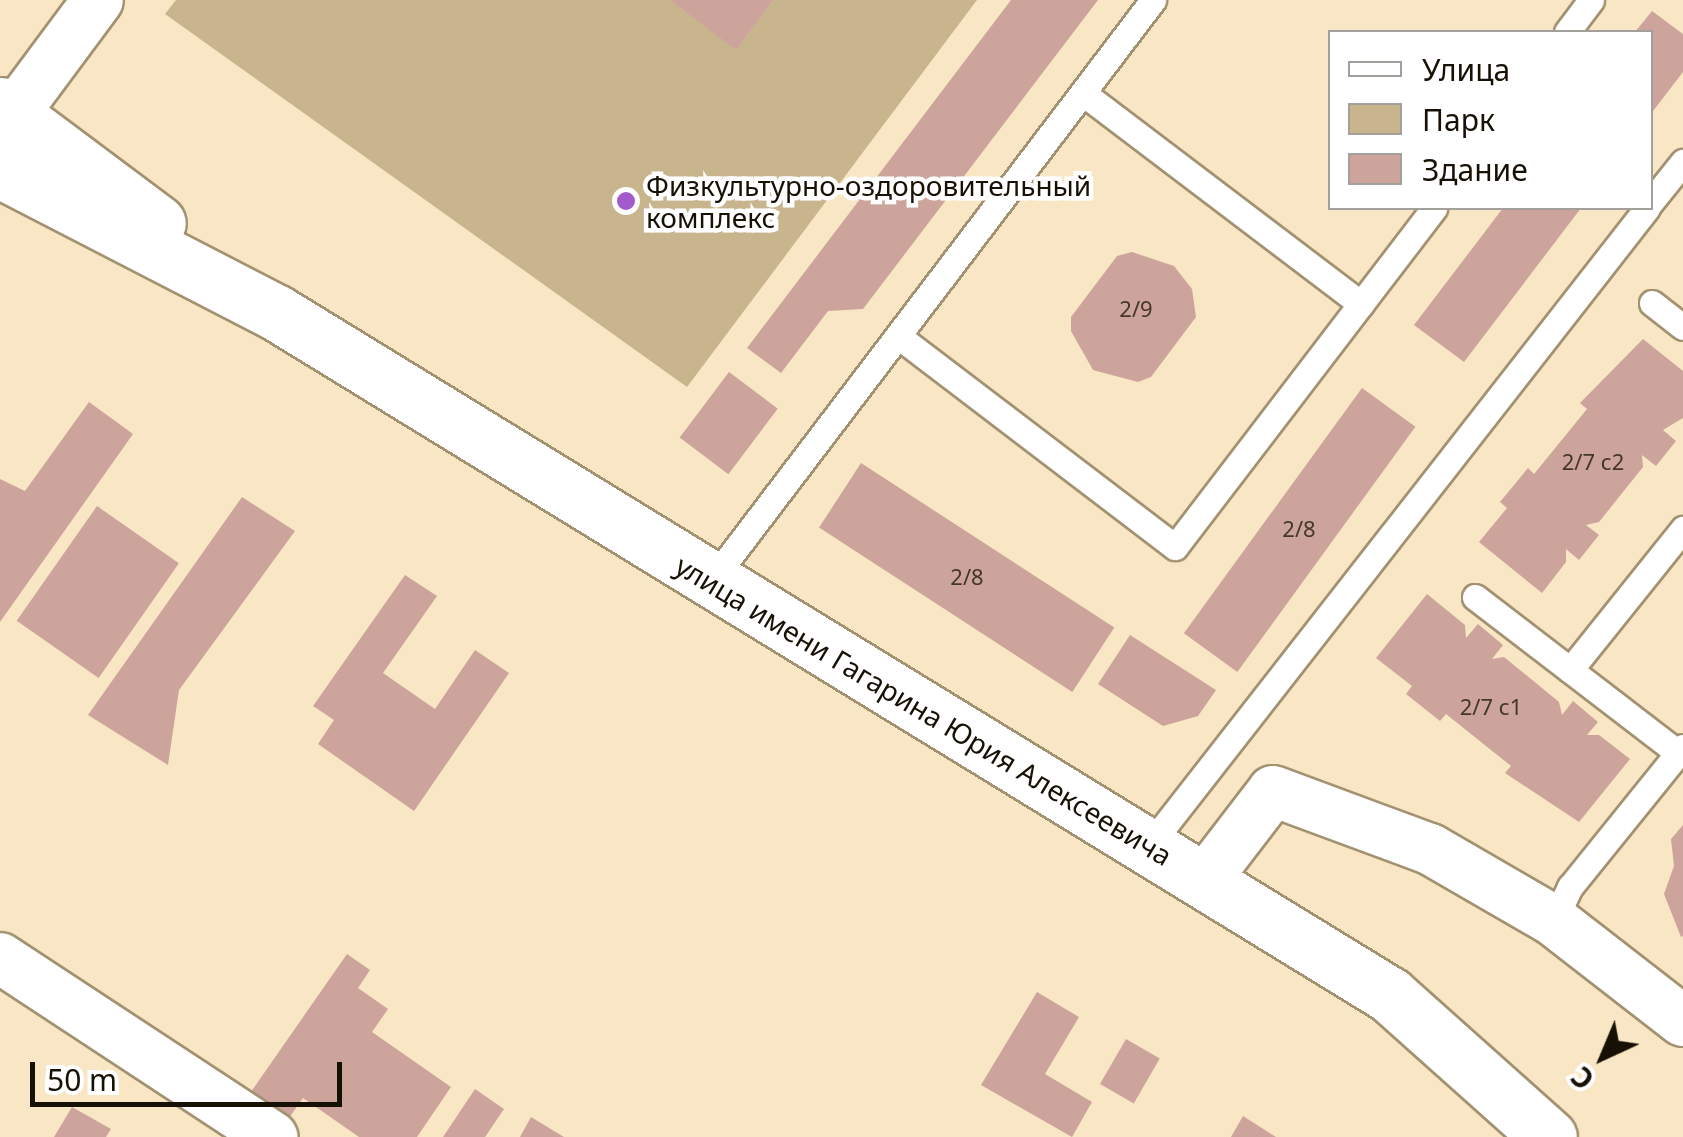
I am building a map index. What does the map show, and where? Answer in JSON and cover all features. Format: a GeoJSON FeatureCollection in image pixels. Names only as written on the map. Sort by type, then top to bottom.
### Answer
{"type":"FeatureCollection","features":[{"type":"Feature","properties":{"kind":"street"},"geometry":{"type":"LineString","coordinates":[[4,116],[98,0]]}},
{"type":"Feature","properties":{"kind":"street","name":"улица имени Гагарина Юрия Алексеевича"},"geometry":{"type":"LineString","coordinates":[[4,116],[277,313]]}},
{"type":"Feature","properties":{"kind":"street","name":"улица имени Гагарина Юрия Алексеевича"},"geometry":{"type":"LineString","coordinates":[[0,170],[277,313],[1390,995],[1549,1137]]}},
{"type":"Feature","properties":{"kind":"street"},"geometry":{"type":"LineString","coordinates":[[1204,881],[1272,792],[1430,848],[1554,921],[1683,1021]]}},
{"type":"Feature","properties":{"kind":"street"},"geometry":{"type":"LineString","coordinates":[[0,958],[273,1137]]}},
{"type":"Feature","properties":{"kind":"lane"},"geometry":{"type":"LineString","coordinates":[[712,580],[1153,0]]}},
{"type":"Feature","properties":{"kind":"lane"},"geometry":{"type":"LineString","coordinates":[[1568,30],[1591,0]]}},
{"type":"Feature","properties":{"kind":"lane"},"geometry":{"type":"LineString","coordinates":[[1083,92],[1360,304]]}},
{"type":"Feature","properties":{"kind":"lane"},"geometry":{"type":"LineString","coordinates":[[1653,200],[1683,162]]}},
{"type":"Feature","properties":{"kind":"lane"},"geometry":{"type":"LineString","coordinates":[[898,336],[1175,547],[1432,210]]}},
{"type":"Feature","properties":{"kind":"lane"},"geometry":{"type":"LineString","coordinates":[[1148,846],[1645,210]]}},
{"type":"Feature","properties":{"kind":"lane"},"geometry":{"type":"LineString","coordinates":[[1652,303],[1683,327]]}},
{"type":"Feature","properties":{"kind":"lane"},"geometry":{"type":"LineString","coordinates":[[1570,670],[1683,529]]}},
{"type":"Feature","properties":{"kind":"lane"},"geometry":{"type":"LineString","coordinates":[[1475,597],[1681,750],[1570,886],[1554,921]]}},
{"type":"Feature","properties":{"kind":"green space","name":"Физкультурно-оздоровительный комплекс"},"geometry":{"type":"Polygon","coordinates":[[[176,0],[977,0],[687,387],[165,14],[176,0]]]}},
{"type":"Feature","properties":{"kind":"building"},"geometry":{"type":"Polygon","coordinates":[[[670,0],[773,0],[736,50],[670,0]]]}},
{"type":"Feature","properties":{"kind":"building"},"geometry":{"type":"Polygon","coordinates":[[[1011,0],[1098,0],[863,309],[828,311],[781,373],[747,348],[1011,0]]]}},
{"type":"Feature","properties":{"kind":"building"},"geometry":{"type":"Polygon","coordinates":[[[1652,11],[1683,34],[1683,72],[1653,111],[1653,30],[1637,30],[1652,11]]]}},
{"type":"Feature","properties":{"kind":"building"},"geometry":{"type":"Polygon","coordinates":[[[1501,210],[1579,210],[1464,362],[1414,325],[1501,210]]]}},
{"type":"Feature","properties":{"kind":"building"},"geometry":{"type":"Polygon","coordinates":[[[1132,252],[1174,266],[1192,289],[1196,317],[1151,377],[1138,382],[1093,370],[1071,331],[1071,317],[1117,256],[1132,252]]]}},
{"type":"Feature","properties":{"kind":"building"},"geometry":{"type":"Polygon","coordinates":[[[1643,339],[1683,371],[1683,418],[1663,430],[1676,441],[1656,466],[1642,455],[1643,467],[1599,522],[1586,525],[1599,535],[1579,560],[1566,549],[1566,562],[1542,593],[1479,542],[1507,508],[1500,502],[1528,468],[1534,474],[1587,409],[1580,403],[1643,339]]]}},
{"type":"Feature","properties":{"kind":"building"},"geometry":{"type":"Polygon","coordinates":[[[729,372],[778,409],[728,474],[680,437],[729,372]]]}},
{"type":"Feature","properties":{"kind":"building"},"geometry":{"type":"Polygon","coordinates":[[[1362,388],[1415,427],[1237,672],[1184,633],[1362,388]]]}},
{"type":"Feature","properties":{"kind":"building"},"geometry":{"type":"Polygon","coordinates":[[[89,402],[133,434],[0,622],[0,479],[25,491],[89,402]]]}},
{"type":"Feature","properties":{"kind":"building"},"geometry":{"type":"Polygon","coordinates":[[[861,463],[1114,627],[1072,692],[819,528],[861,463]]]}},
{"type":"Feature","properties":{"kind":"building"},"geometry":{"type":"Polygon","coordinates":[[[242,497],[295,531],[179,690],[168,765],[88,715],[242,497]]]}},
{"type":"Feature","properties":{"kind":"building"},"geometry":{"type":"Polygon","coordinates":[[[97,506],[179,563],[99,678],[17,621],[97,506]]]}},
{"type":"Feature","properties":{"kind":"building"},"geometry":{"type":"Polygon","coordinates":[[[405,575],[437,596],[383,673],[435,709],[475,650],[509,673],[414,811],[318,744],[334,720],[313,706],[405,575]]]}},
{"type":"Feature","properties":{"kind":"building"},"geometry":{"type":"Polygon","coordinates":[[[1427,594],[1465,625],[1466,638],[1478,624],[1503,645],[1492,659],[1504,657],[1559,702],[1562,715],[1573,701],[1598,722],[1587,735],[1599,735],[1630,759],[1579,822],[1505,773],[1511,766],[1446,714],[1440,721],[1406,694],[1412,686],[1376,658],[1427,594]]]}},
{"type":"Feature","properties":{"kind":"building"},"geometry":{"type":"Polygon","coordinates":[[[1130,635],[1216,690],[1198,716],[1163,726],[1098,684],[1130,635]]]}},
{"type":"Feature","properties":{"kind":"building"},"geometry":{"type":"Polygon","coordinates":[[[1683,825],[1681,937],[1664,894],[1674,866],[1671,839],[1683,825]]]}},
{"type":"Feature","properties":{"kind":"building"},"geometry":{"type":"Polygon","coordinates":[[[347,954],[370,970],[358,988],[388,1009],[372,1032],[451,1087],[417,1137],[359,1137],[303,1098],[284,1125],[246,1099],[347,954]]]}},
{"type":"Feature","properties":{"kind":"building"},"geometry":{"type":"Polygon","coordinates":[[[1037,992],[1079,1017],[1045,1074],[1092,1102],[1072,1137],[981,1085],[1037,992]]]}},
{"type":"Feature","properties":{"kind":"building"},"geometry":{"type":"Polygon","coordinates":[[[1126,1039],[1160,1058],[1134,1104],[1100,1084],[1126,1039]]]}},
{"type":"Feature","properties":{"kind":"building"},"geometry":{"type":"Polygon","coordinates":[[[475,1089],[504,1109],[485,1137],[443,1137],[475,1089]]]}},
{"type":"Feature","properties":{"kind":"building"},"geometry":{"type":"Polygon","coordinates":[[[72,1107],[111,1129],[106,1137],[54,1137],[72,1107]]]}},
{"type":"Feature","properties":{"kind":"building"},"geometry":{"type":"Polygon","coordinates":[[[1243,1116],[1276,1137],[1231,1137],[1243,1116]]]}},
{"type":"Feature","properties":{"kind":"building"},"geometry":{"type":"Polygon","coordinates":[[[531,1117],[564,1137],[520,1137],[531,1117]]]}},
{"type":"Feature","properties":{"kind":"place","name":"Физкультурно-оздоровительный комплекс"},"geometry":{"type":"Point","coordinates":[626,201]}}]}
